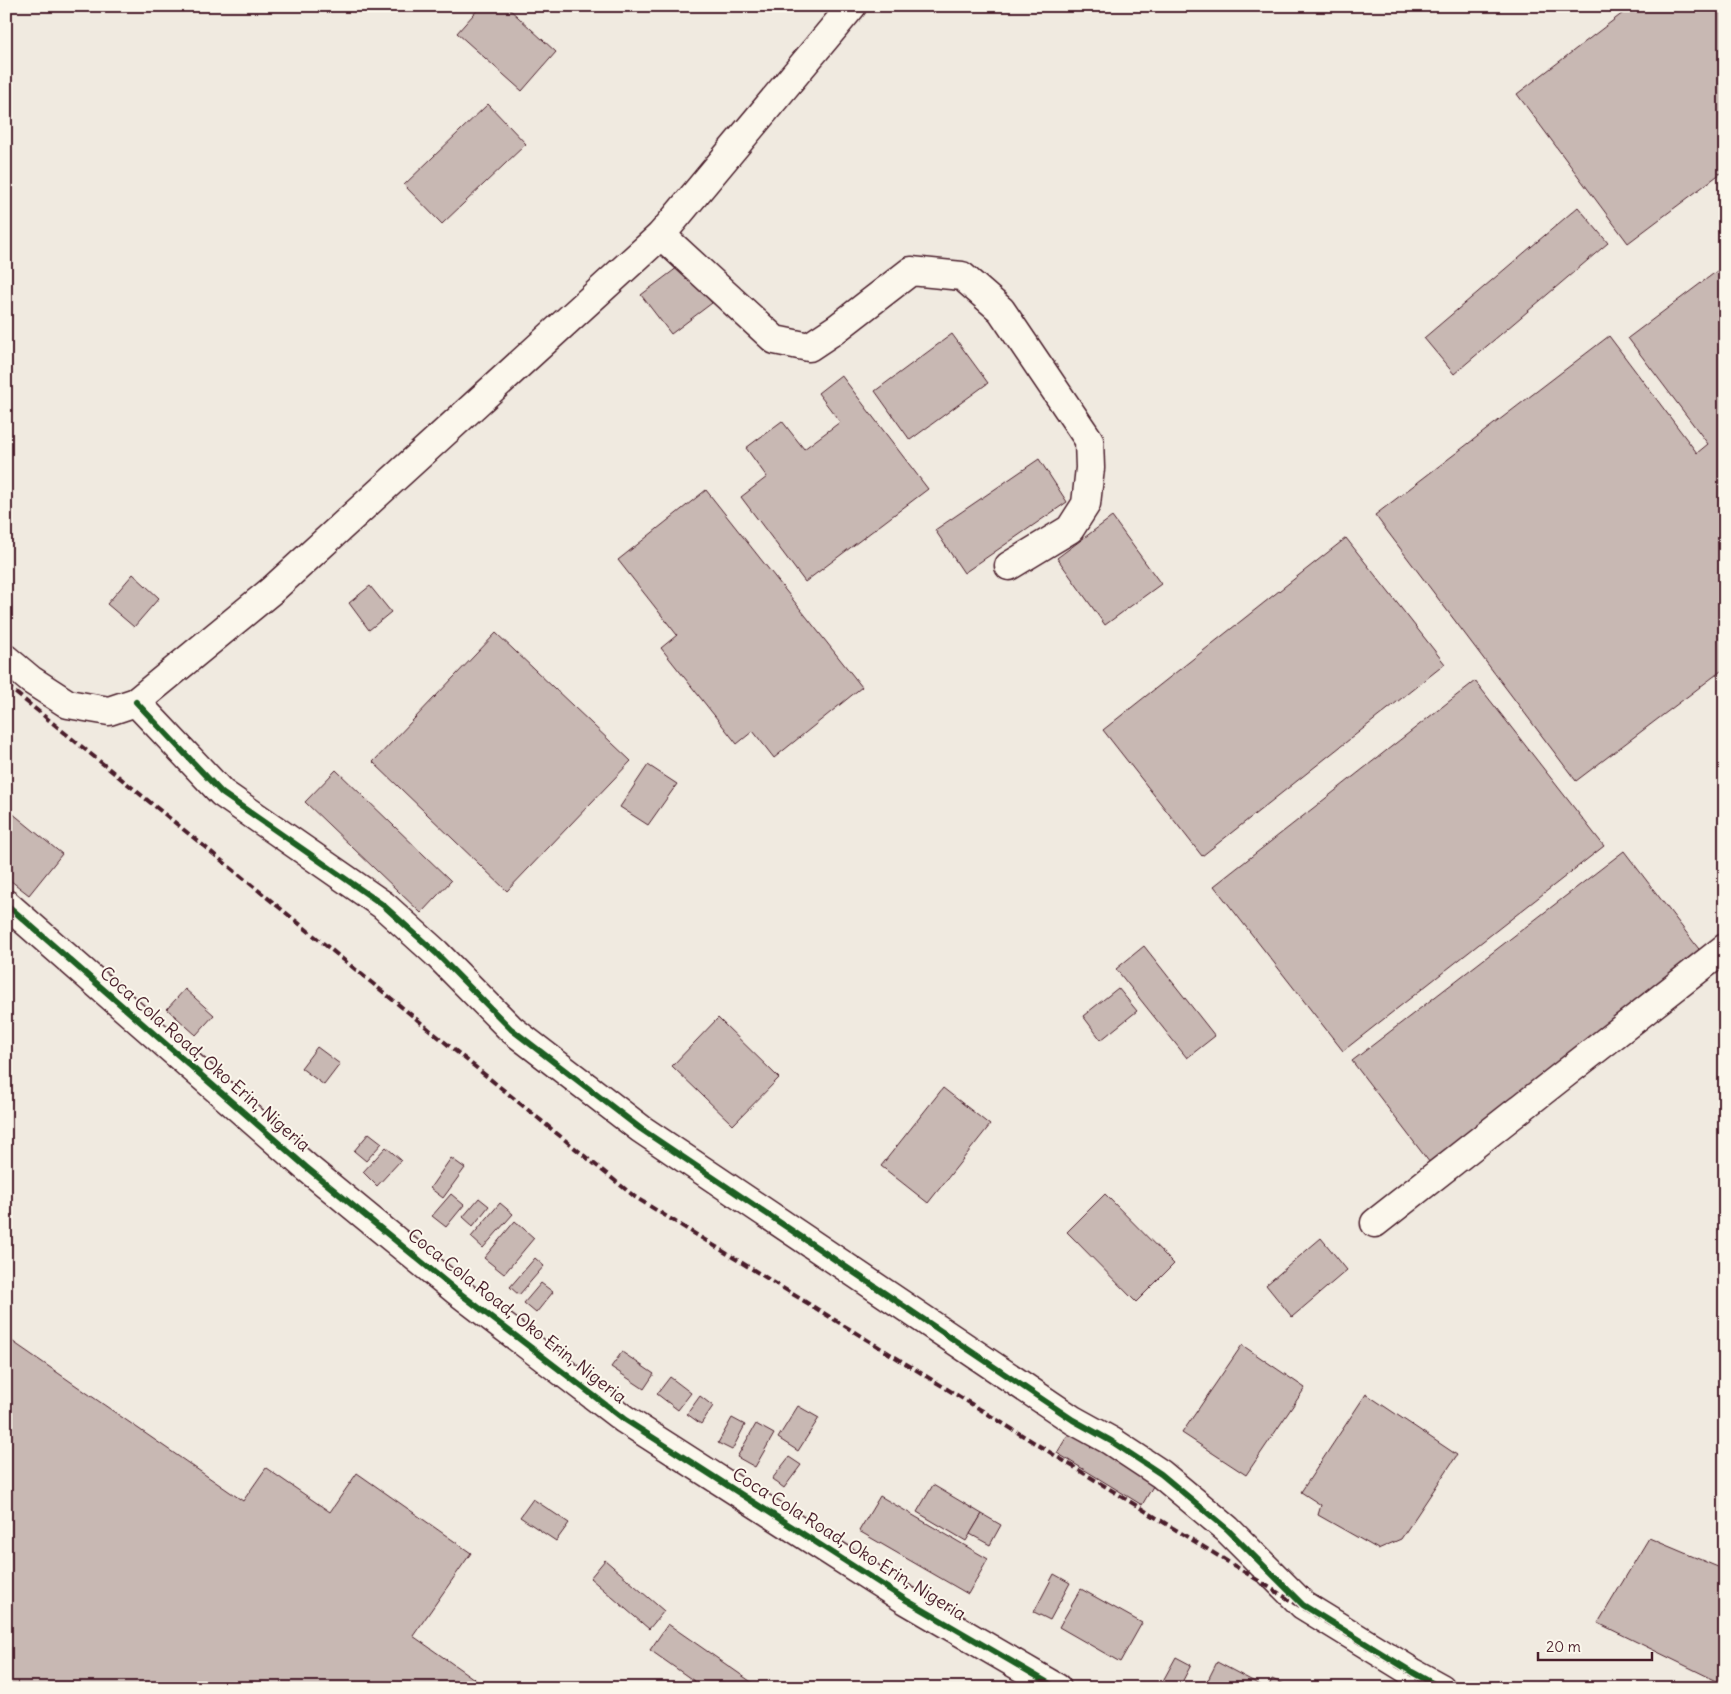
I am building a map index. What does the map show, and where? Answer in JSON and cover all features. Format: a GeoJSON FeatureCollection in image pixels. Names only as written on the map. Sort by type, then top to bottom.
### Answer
{"type":"FeatureCollection","features":[{"type":"Feature","properties":{"kind":"street"},"geometry":{"type":"LineString","coordinates":[[6,658],[31,680],[68,704],[109,711],[136,702],[271,590],[662,235],[852,6]]}},
{"type":"Feature","properties":{"kind":"street"},"geometry":{"type":"LineString","coordinates":[[662,235],[775,340],[809,347],[836,329],[911,271],[962,276],[1001,310],[1089,440],[1090,468],[1086,504],[1070,529],[1008,566]]}},
{"type":"Feature","properties":{"kind":"street"},"geometry":{"type":"LineString","coordinates":[[136,702],[222,793],[383,905],[436,952],[511,1029],[641,1129],[1073,1420],[1161,1474],[1227,1529],[1303,1605],[1441,1688]]}},
{"type":"Feature","properties":{"kind":"street","name":"Coca Cola Road, Oko Erin, Nigeria"},"geometry":{"type":"LineString","coordinates":[[6,904],[306,1168],[457,1291],[624,1419],[906,1600],[1057,1688]]}},
{"type":"Feature","properties":{"kind":"street"},"geometry":{"type":"LineString","coordinates":[[1375,1223],[1725,948]]}},
{"type":"Feature","properties":{"kind":"building"},"geometry":{"type":"Polygon","coordinates":[[[481,6],[506,6],[556,52],[522,91],[457,33],[481,6]]]}},
{"type":"Feature","properties":{"kind":"building"},"geometry":{"type":"Polygon","coordinates":[[[1632,6],[1725,6],[1725,170],[1628,243],[1517,94],[1632,6]]]}},
{"type":"Feature","properties":{"kind":"building"},"geometry":{"type":"Polygon","coordinates":[[[488,104],[526,144],[442,224],[404,185],[488,104]]]}},
{"type":"Feature","properties":{"kind":"building"},"geometry":{"type":"Polygon","coordinates":[[[1578,207],[1608,243],[1454,374],[1424,338],[1578,207]]]}},
{"type":"Feature","properties":{"kind":"building"},"geometry":{"type":"Polygon","coordinates":[[[682,264],[712,303],[671,334],[641,295],[682,264]]]}},
{"type":"Feature","properties":{"kind":"building"},"geometry":{"type":"Polygon","coordinates":[[[1725,265],[1725,668],[1576,781],[1375,515],[1609,336],[1697,453],[1708,444],[1628,338],[1725,265]]]}},
{"type":"Feature","properties":{"kind":"building"},"geometry":{"type":"Polygon","coordinates":[[[952,334],[988,383],[910,440],[875,391],[952,334]]]}},
{"type":"Feature","properties":{"kind":"building"},"geometry":{"type":"Polygon","coordinates":[[[841,375],[928,489],[805,582],[741,497],[767,477],[746,448],[782,421],[804,449],[840,422],[818,393],[841,375]]]}},
{"type":"Feature","properties":{"kind":"building"},"geometry":{"type":"Polygon","coordinates":[[[1039,459],[1067,502],[964,573],[935,530],[1039,459]]]}},
{"type":"Feature","properties":{"kind":"building"},"geometry":{"type":"Polygon","coordinates":[[[706,490],[862,687],[774,758],[753,731],[737,744],[661,648],[677,635],[618,560],[706,490]]]}},
{"type":"Feature","properties":{"kind":"building"},"geometry":{"type":"Polygon","coordinates":[[[1112,517],[1161,584],[1105,625],[1057,558],[1112,517]]]}},
{"type":"Feature","properties":{"kind":"building"},"geometry":{"type":"Polygon","coordinates":[[[1346,538],[1445,664],[1202,856],[1103,730],[1346,538]]]}},
{"type":"Feature","properties":{"kind":"building"},"geometry":{"type":"Polygon","coordinates":[[[133,574],[159,598],[134,627],[107,604],[133,574]]]}},
{"type":"Feature","properties":{"kind":"building"},"geometry":{"type":"Polygon","coordinates":[[[370,586],[391,612],[369,630],[349,603],[370,586]]]}},
{"type":"Feature","properties":{"kind":"building"},"geometry":{"type":"Polygon","coordinates":[[[496,633],[631,761],[507,891],[373,762],[496,633]]]}},
{"type":"Feature","properties":{"kind":"building"},"geometry":{"type":"Polygon","coordinates":[[[1475,681],[1604,846],[1343,1051],[1214,886],[1475,681]]]}},
{"type":"Feature","properties":{"kind":"building"},"geometry":{"type":"Polygon","coordinates":[[[648,765],[677,784],[648,825],[620,807],[648,765]]]}},
{"type":"Feature","properties":{"kind":"building"},"geometry":{"type":"Polygon","coordinates":[[[336,770],[451,881],[421,913],[305,802],[336,770]]]}},
{"type":"Feature","properties":{"kind":"building"},"geometry":{"type":"Polygon","coordinates":[[[6,808],[62,854],[29,895],[6,877],[6,808]]]}},
{"type":"Feature","properties":{"kind":"building"},"geometry":{"type":"Polygon","coordinates":[[[1624,851],[1705,957],[1433,1167],[1352,1061],[1624,851]]]}},
{"type":"Feature","properties":{"kind":"building"},"geometry":{"type":"Polygon","coordinates":[[[1144,946],[1215,1036],[1187,1058],[1116,969],[1144,946]]]}},
{"type":"Feature","properties":{"kind":"building"},"geometry":{"type":"Polygon","coordinates":[[[1118,988],[1137,1011],[1101,1040],[1083,1016],[1118,988]]]}},
{"type":"Feature","properties":{"kind":"building"},"geometry":{"type":"Polygon","coordinates":[[[185,989],[214,1015],[196,1035],[167,1009],[185,989]]]}},
{"type":"Feature","properties":{"kind":"building"},"geometry":{"type":"Polygon","coordinates":[[[718,1018],[779,1078],[733,1125],[672,1066],[718,1018]]]}},
{"type":"Feature","properties":{"kind":"building"},"geometry":{"type":"Polygon","coordinates":[[[317,1047],[340,1064],[324,1085],[301,1068],[317,1047]]]}},
{"type":"Feature","properties":{"kind":"building"},"geometry":{"type":"Polygon","coordinates":[[[943,1088],[990,1125],[928,1203],[881,1166],[943,1088]]]}},
{"type":"Feature","properties":{"kind":"building"},"geometry":{"type":"Polygon","coordinates":[[[369,1133],[382,1143],[366,1161],[354,1151],[369,1133]]]}},
{"type":"Feature","properties":{"kind":"building"},"geometry":{"type":"Polygon","coordinates":[[[386,1147],[401,1160],[377,1186],[363,1172],[386,1147]]]}},
{"type":"Feature","properties":{"kind":"building"},"geometry":{"type":"Polygon","coordinates":[[[451,1158],[465,1168],[443,1198],[430,1188],[451,1158]]]}},
{"type":"Feature","properties":{"kind":"building"},"geometry":{"type":"Polygon","coordinates":[[[451,1194],[464,1205],[446,1227],[432,1216],[451,1194]]]}},
{"type":"Feature","properties":{"kind":"building"},"geometry":{"type":"Polygon","coordinates":[[[1105,1194],[1174,1264],[1136,1302],[1067,1232],[1105,1194]]]}},
{"type":"Feature","properties":{"kind":"building"},"geometry":{"type":"Polygon","coordinates":[[[479,1198],[489,1206],[473,1226],[463,1217],[479,1198]]]}},
{"type":"Feature","properties":{"kind":"building"},"geometry":{"type":"Polygon","coordinates":[[[500,1203],[513,1214],[483,1248],[471,1237],[500,1203]]]}},
{"type":"Feature","properties":{"kind":"building"},"geometry":{"type":"Polygon","coordinates":[[[515,1221],[534,1238],[504,1274],[484,1258],[515,1221]]]}},
{"type":"Feature","properties":{"kind":"building"},"geometry":{"type":"Polygon","coordinates":[[[1321,1238],[1347,1270],[1292,1317],[1266,1285],[1321,1238]]]}},
{"type":"Feature","properties":{"kind":"building"},"geometry":{"type":"Polygon","coordinates":[[[535,1258],[544,1266],[519,1295],[510,1287],[535,1258]]]}},
{"type":"Feature","properties":{"kind":"building"},"geometry":{"type":"Polygon","coordinates":[[[541,1283],[553,1292],[536,1313],[524,1303],[541,1283]]]}},
{"type":"Feature","properties":{"kind":"building"},"geometry":{"type":"Polygon","coordinates":[[[6,1337],[243,1501],[266,1468],[330,1512],[357,1473],[471,1553],[413,1636],[487,1688],[6,1688],[6,1337]]]}},
{"type":"Feature","properties":{"kind":"building"},"geometry":{"type":"Polygon","coordinates":[[[1242,1345],[1305,1388],[1246,1475],[1182,1433],[1242,1345]]]}},
{"type":"Feature","properties":{"kind":"building"},"geometry":{"type":"Polygon","coordinates":[[[622,1352],[654,1374],[644,1389],[611,1367],[622,1352]]]}},
{"type":"Feature","properties":{"kind":"building"},"geometry":{"type":"Polygon","coordinates":[[[670,1377],[691,1393],[678,1410],[657,1394],[670,1377]]]}},
{"type":"Feature","properties":{"kind":"building"},"geometry":{"type":"Polygon","coordinates":[[[1366,1394],[1457,1455],[1401,1539],[1378,1549],[1318,1515],[1321,1505],[1301,1492],[1366,1394]]]}},
{"type":"Feature","properties":{"kind":"building"},"geometry":{"type":"Polygon","coordinates":[[[700,1396],[713,1406],[701,1424],[687,1414],[700,1396]]]}},
{"type":"Feature","properties":{"kind":"building"},"geometry":{"type":"Polygon","coordinates":[[[798,1406],[819,1418],[798,1451],[778,1438],[798,1406]]]}},
{"type":"Feature","properties":{"kind":"building"},"geometry":{"type":"Polygon","coordinates":[[[732,1418],[745,1425],[732,1450],[718,1443],[732,1418]]]}},
{"type":"Feature","properties":{"kind":"building"},"geometry":{"type":"Polygon","coordinates":[[[1075,1423],[1159,1476],[1142,1505],[1057,1453],[1075,1423]]]}},
{"type":"Feature","properties":{"kind":"building"},"geometry":{"type":"Polygon","coordinates":[[[756,1424],[774,1434],[755,1467],[737,1457],[756,1424]]]}},
{"type":"Feature","properties":{"kind":"building"},"geometry":{"type":"Polygon","coordinates":[[[789,1457],[801,1465],[784,1488],[772,1479],[789,1457]]]}},
{"type":"Feature","properties":{"kind":"building"},"geometry":{"type":"Polygon","coordinates":[[[933,1485],[982,1514],[966,1541],[917,1512],[933,1485]]]}},
{"type":"Feature","properties":{"kind":"building"},"geometry":{"type":"Polygon","coordinates":[[[880,1496],[988,1559],[968,1594],[859,1531],[880,1496]]]}},
{"type":"Feature","properties":{"kind":"building"},"geometry":{"type":"Polygon","coordinates":[[[533,1499],[569,1523],[556,1541],[520,1517],[533,1499]]]}},
{"type":"Feature","properties":{"kind":"building"},"geometry":{"type":"Polygon","coordinates":[[[982,1514],[1001,1525],[990,1545],[970,1534],[982,1514]]]}},
{"type":"Feature","properties":{"kind":"building"},"geometry":{"type":"Polygon","coordinates":[[[1649,1538],[1725,1570],[1725,1685],[1598,1623],[1649,1538]]]}},
{"type":"Feature","properties":{"kind":"building"},"geometry":{"type":"Polygon","coordinates":[[[605,1560],[664,1611],[649,1629],[590,1578],[605,1560]]]}},
{"type":"Feature","properties":{"kind":"building"},"geometry":{"type":"Polygon","coordinates":[[[1054,1574],[1070,1583],[1050,1620],[1034,1612],[1054,1574]]]}},
{"type":"Feature","properties":{"kind":"building"},"geometry":{"type":"Polygon","coordinates":[[[1081,1589],[1142,1623],[1120,1662],[1059,1627],[1081,1589]]]}},
{"type":"Feature","properties":{"kind":"building"},"geometry":{"type":"Polygon","coordinates":[[[668,1624],[760,1688],[704,1688],[650,1650],[668,1624]]]}},
{"type":"Feature","properties":{"kind":"building"},"geometry":{"type":"Polygon","coordinates":[[[1176,1657],[1191,1665],[1179,1688],[1159,1688],[1176,1657]]]}},
{"type":"Feature","properties":{"kind":"building"},"geometry":{"type":"Polygon","coordinates":[[[1217,1662],[1266,1688],[1204,1688],[1217,1662]]]}},
{"type":"Feature","properties":{"kind":"building"},"geometry":{"type":"Polygon","coordinates":[[[1272,1679],[1292,1688],[1268,1688],[1272,1679]]]}},
{"type":"Feature","properties":{"kind":"railway"},"geometry":{"type":"LineString","coordinates":[[6,685],[635,1197],[1433,1688]]}},
{"type":"Feature","properties":{"kind":"cycle path"},"geometry":{"type":"LineString","coordinates":[[136,702],[222,793],[383,905],[436,953],[511,1029],[641,1129],[1073,1420],[1111,1441],[1161,1474],[1227,1529],[1303,1605],[1441,1688]]}},
{"type":"Feature","properties":{"kind":"cycle path"},"geometry":{"type":"LineString","coordinates":[[6,904],[306,1167],[457,1291],[624,1419],[906,1600],[1057,1688]]}}]}
